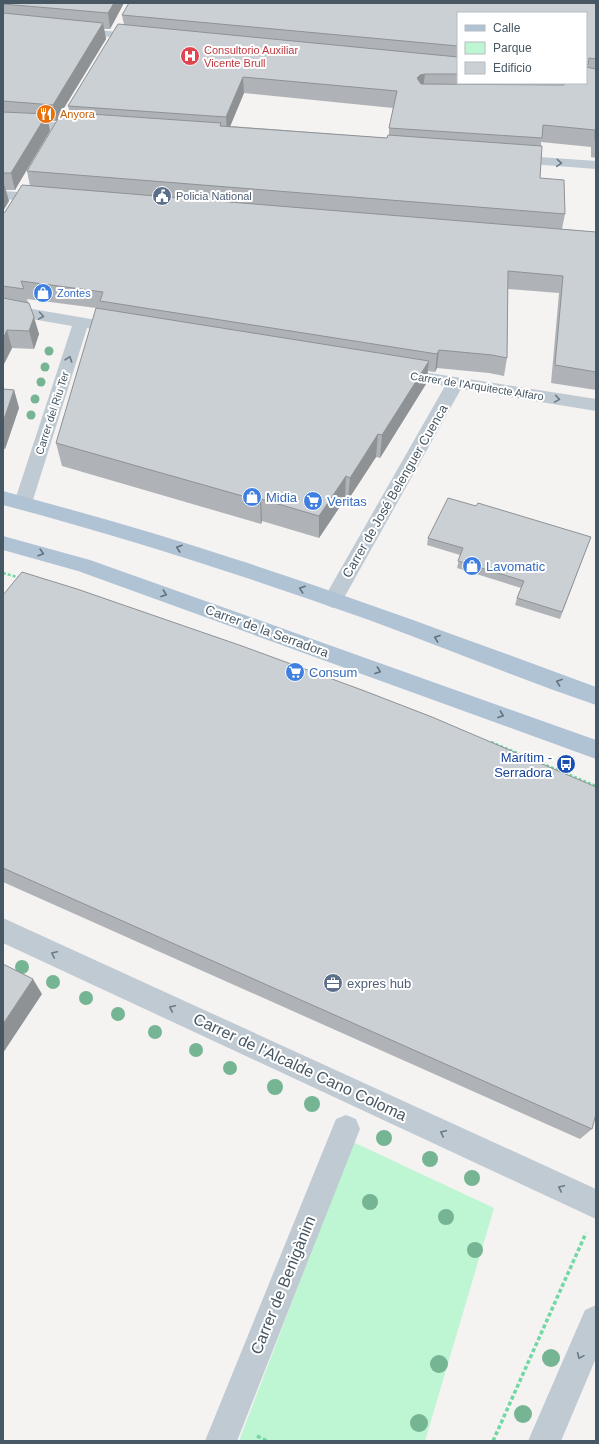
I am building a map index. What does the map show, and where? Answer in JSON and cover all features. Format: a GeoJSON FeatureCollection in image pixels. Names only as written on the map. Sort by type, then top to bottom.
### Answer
{"type":"FeatureCollection","features":[{"type":"Feature","properties":{"kind":"main road"},"geometry":{"type":"LineString","coordinates":[[3,498],[152,538],[333,600],[596,696]]}},
{"type":"Feature","properties":{"kind":"main road","name":"Carrer de la Serradora"},"geometry":{"type":"LineString","coordinates":[[3,543],[83,565],[596,750]]}},
{"type":"Feature","properties":{"kind":"street"},"geometry":{"type":"LineString","coordinates":[[108,47],[122,22]]}},
{"type":"Feature","properties":{"kind":"street"},"geometry":{"type":"LineString","coordinates":[[64,30],[154,38]]}},
{"type":"Feature","properties":{"kind":"street"},"geometry":{"type":"LineString","coordinates":[[54,139],[70,114]]}},
{"type":"Feature","properties":{"kind":"street"},"geometry":{"type":"LineString","coordinates":[[3,123],[94,129]]}},
{"type":"Feature","properties":{"kind":"street"},"geometry":{"type":"LineString","coordinates":[[500,158],[596,166]]}},
{"type":"Feature","properties":{"kind":"street"},"geometry":{"type":"LineString","coordinates":[[17,202],[28,184]]}},
{"type":"Feature","properties":{"kind":"street"},"geometry":{"type":"LineString","coordinates":[[3,195],[17,202],[60,199]]}},
{"type":"Feature","properties":{"kind":"street"},"geometry":{"type":"LineString","coordinates":[[3,309],[136,331]]}},
{"type":"Feature","properties":{"kind":"street","name":"Carrer del Riu Ter"},"geometry":{"type":"LineString","coordinates":[[24,503],[81,322]]}},
{"type":"Feature","properties":{"kind":"street","name":"Carrer de l'Arquitecte Alfaro"},"geometry":{"type":"LineString","coordinates":[[378,370],[596,405]]}},
{"type":"Feature","properties":{"kind":"street","name":"Carrer de José Belenguer Cuenca"},"geometry":{"type":"LineString","coordinates":[[333,600],[456,382]]}},
{"type":"Feature","properties":{"kind":"street","name":"Carrer de l'Alcalde Cano Coloma"},"geometry":{"type":"LineString","coordinates":[[3,930],[596,1204]]}},
{"type":"Feature","properties":{"kind":"street","name":"Carrer de Benigànim"},"geometry":{"type":"LineString","coordinates":[[221,1441],[346,1129]]}},
{"type":"Feature","properties":{"kind":"street"},"geometry":{"type":"LineString","coordinates":[[544,1441],[596,1321]]}},
{"type":"Feature","properties":{"kind":"path"},"geometry":{"type":"LineString","coordinates":[[493,1441],[580,1247],[596,1204]]}},
{"type":"Feature","properties":{"kind":"green space"},"geometry":{"type":"Polygon","coordinates":[[[353,1142],[494,1208],[425,1441],[239,1441],[353,1142]]]}},
{"type":"Feature","properties":{"kind":"building"},"geometry":{"type":"Polygon","coordinates":[[[3,3],[114,3],[108,13],[3,3]]]}},
{"type":"Feature","properties":{"kind":"building"},"geometry":{"type":"Polygon","coordinates":[[[129,3],[596,3],[596,59],[589,58],[587,65],[587,12],[457,12],[457,46],[122,15],[129,3]]]}},
{"type":"Feature","properties":{"kind":"building"},"geometry":{"type":"Polygon","coordinates":[[[3,13],[103,23],[53,105],[3,101],[3,13]]]}},
{"type":"Feature","properties":{"kind":"building"},"geometry":{"type":"Polygon","coordinates":[[[118,24],[457,57],[457,74],[420,75],[417,78],[421,84],[587,84],[587,67],[596,69],[596,140],[595,130],[543,125],[542,138],[389,128],[397,91],[243,77],[226,117],[68,106],[118,24]]]}},
{"type":"Feature","properties":{"kind":"building"},"geometry":{"type":"Polygon","coordinates":[[[3,112],[47,114],[11,173],[3,173],[3,112]]]}},
{"type":"Feature","properties":{"kind":"building"},"geometry":{"type":"Polygon","coordinates":[[[62,112],[221,123],[220,126],[387,138],[388,135],[542,146],[540,178],[564,180],[565,214],[27,171],[62,112]]]}},
{"type":"Feature","properties":{"kind":"building"},"geometry":{"type":"Polygon","coordinates":[[[22,185],[596,232],[596,372],[555,365],[563,276],[508,271],[507,358],[492,355],[439,350],[437,354],[100,301],[103,292],[21,281],[24,289],[3,286],[3,213],[22,185]]]}},
{"type":"Feature","properties":{"kind":"building"},"geometry":{"type":"Polygon","coordinates":[[[3,298],[29,303],[34,317],[29,331],[7,330],[3,339],[3,298]]]}},
{"type":"Feature","properties":{"kind":"building"},"geometry":{"type":"Polygon","coordinates":[[[96,308],[429,361],[382,435],[378,434],[350,478],[346,476],[319,516],[261,499],[260,501],[56,443],[96,308]]]}},
{"type":"Feature","properties":{"kind":"building"},"geometry":{"type":"Polygon","coordinates":[[[3,389],[14,390],[3,422],[3,389]]]}},
{"type":"Feature","properties":{"kind":"building"},"geometry":{"type":"Polygon","coordinates":[[[448,498],[476,506],[478,503],[591,537],[562,612],[517,598],[524,581],[458,561],[463,548],[428,538],[448,498]]]}},
{"type":"Feature","properties":{"kind":"building"},"geometry":{"type":"Polygon","coordinates":[[[22,572],[77,589],[242,646],[362,690],[432,717],[596,787],[596,1114],[592,1129],[3,868],[3,595],[22,572]]]}},
{"type":"Feature","properties":{"kind":"building"},"geometry":{"type":"Polygon","coordinates":[[[3,964],[33,979],[3,1024],[3,964]]]}},
{"type":"Feature","properties":{"kind":"place","name":"Consultorio Auxiliar Vicente Brull"},"geometry":{"type":"Point","coordinates":[190,56]}},
{"type":"Feature","properties":{"kind":"place","name":"Anyora"},"geometry":{"type":"Point","coordinates":[46,114]}},
{"type":"Feature","properties":{"kind":"place","name":"Policia National"},"geometry":{"type":"Point","coordinates":[162,196]}},
{"type":"Feature","properties":{"kind":"place","name":"Zontes"},"geometry":{"type":"Point","coordinates":[43,293]}},
{"type":"Feature","properties":{"kind":"place","name":"Midia"},"geometry":{"type":"Point","coordinates":[252,497]}},
{"type":"Feature","properties":{"kind":"place","name":"Veritas"},"geometry":{"type":"Point","coordinates":[313,501]}},
{"type":"Feature","properties":{"kind":"place","name":"Lavomatic"},"geometry":{"type":"Point","coordinates":[472,566]}},
{"type":"Feature","properties":{"kind":"place","name":"Consum"},"geometry":{"type":"Point","coordinates":[295,672]}},
{"type":"Feature","properties":{"kind":"place","name":"Marítim - Serradora"},"geometry":{"type":"Point","coordinates":[566,764]}},
{"type":"Feature","properties":{"kind":"place","name":"expres hub"},"geometry":{"type":"Point","coordinates":[333,983]}}]}
